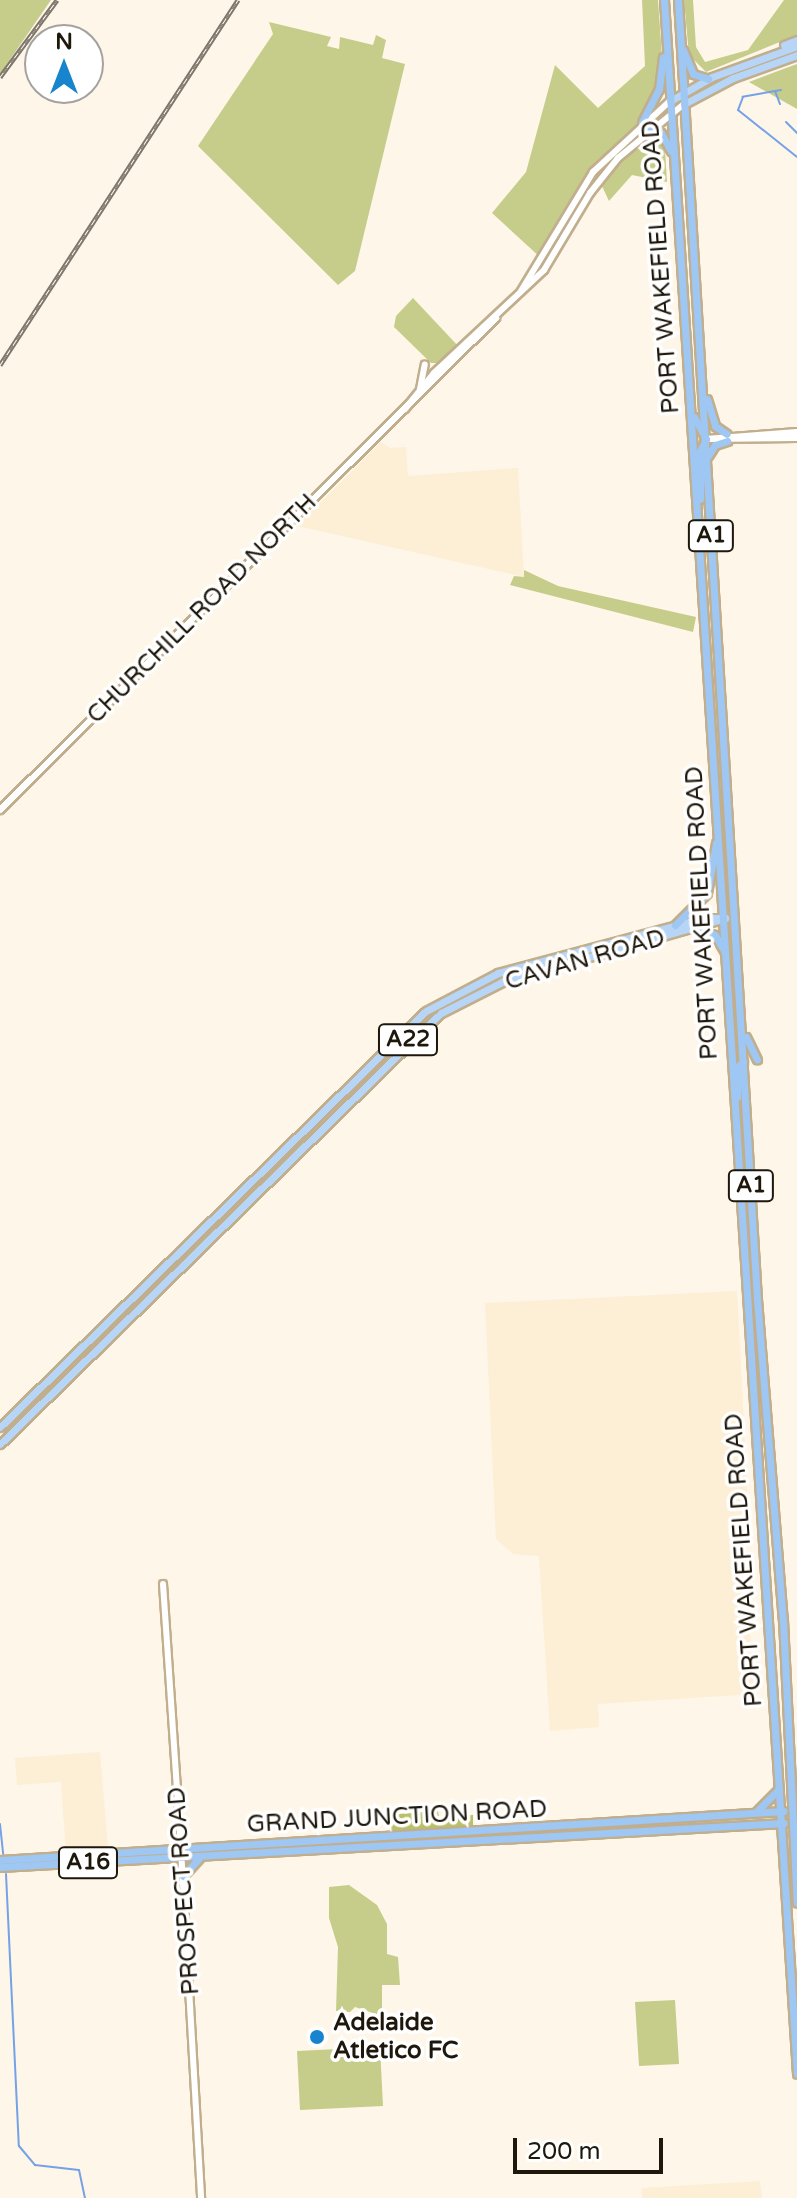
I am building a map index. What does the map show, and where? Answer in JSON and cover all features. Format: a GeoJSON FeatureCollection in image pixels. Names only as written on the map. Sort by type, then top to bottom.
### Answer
{"type":"FeatureCollection","features":[{"type":"Feature","properties":{"kind":"highway","name":"PORT WAKEFIELD ROAD"},"geometry":{"type":"LineString","coordinates":[[664,0],[682,311],[718,803],[743,1285],[760,1481],[783,1823]]}},
{"type":"Feature","properties":{"kind":"highway","name":"PORT WAKEFIELD ROAD"},"geometry":{"type":"LineString","coordinates":[[678,0],[731,879],[743,1023],[757,1299],[774,1481],[795,1817]]}},
{"type":"Feature","properties":{"kind":"highway"},"geometry":{"type":"LineString","coordinates":[[665,26],[661,82],[645,126],[661,133],[673,156]]}},
{"type":"Feature","properties":{"kind":"highway"},"geometry":{"type":"LineString","coordinates":[[680,44],[693,74],[708,79]]}},
{"type":"Feature","properties":{"kind":"highway"},"geometry":{"type":"LineString","coordinates":[[678,250],[691,233]]}},
{"type":"Feature","properties":{"kind":"highway"},"geometry":{"type":"LineString","coordinates":[[682,311],[691,310],[695,294]]}},
{"type":"Feature","properties":{"kind":"highway"},"geometry":{"type":"LineString","coordinates":[[701,374],[712,420],[727,438],[715,445],[708,459]]}},
{"type":"Feature","properties":{"kind":"highway"},"geometry":{"type":"LineString","coordinates":[[689,398],[706,439],[700,451],[698,526]]}},
{"type":"Feature","properties":{"kind":"highway"},"geometry":{"type":"LineString","coordinates":[[711,722],[720,696]]}},
{"type":"Feature","properties":{"kind":"highway"},"geometry":{"type":"LineString","coordinates":[[675,925],[697,908],[711,885],[718,803]]}},
{"type":"Feature","properties":{"kind":"highway"},"geometry":{"type":"LineString","coordinates":[[731,879],[725,918],[739,971]]}},
{"type":"Feature","properties":{"kind":"highway"},"geometry":{"type":"LineString","coordinates":[[695,929],[715,935],[726,954]]}},
{"type":"Feature","properties":{"kind":"highway"},"geometry":{"type":"LineString","coordinates":[[743,1023],[757,1060]]}},
{"type":"Feature","properties":{"kind":"highway"},"geometry":{"type":"LineString","coordinates":[[733,1106],[737,1067],[743,1062]]}},
{"type":"Feature","properties":{"kind":"highway"},"geometry":{"type":"LineString","coordinates":[[755,1262],[743,1285],[757,1299]]}},
{"type":"Feature","properties":{"kind":"highway"},"geometry":{"type":"LineString","coordinates":[[760,1481],[774,1481]]}},
{"type":"Feature","properties":{"kind":"highway"},"geometry":{"type":"LineString","coordinates":[[773,1671],[786,1670]]}},
{"type":"Feature","properties":{"kind":"highway"},"geometry":{"type":"LineString","coordinates":[[752,1813],[767,1805],[779,1788]]}},
{"type":"Feature","properties":{"kind":"highway"},"geometry":{"type":"LineString","coordinates":[[782,1812],[795,1797]]}},
{"type":"Feature","properties":{"kind":"highway","name":"GRAND JUNCTION ROAD"},"geometry":{"type":"LineString","coordinates":[[0,1867],[181,1853],[205,1856],[458,1838],[752,1813],[782,1812],[795,1817]]}},
{"type":"Feature","properties":{"kind":"highway","name":"GRAND JUNCTION ROAD"},"geometry":{"type":"LineString","coordinates":[[458,1838],[621,1834],[783,1823],[795,1817]]}},
{"type":"Feature","properties":{"kind":"highway","name":"A1"},"geometry":{"type":"LineString","coordinates":[[795,1817],[797,1903]]}},
{"type":"Feature","properties":{"kind":"highway","name":"A1"},"geometry":{"type":"LineString","coordinates":[[783,1823],[795,1990],[797,2073]]}},
{"type":"Feature","properties":{"kind":"highway"},"geometry":{"type":"LineString","coordinates":[[620,1824],[621,1834]]}},
{"type":"Feature","properties":{"kind":"highway","name":"GRAND JUNCTION ROAD"},"geometry":{"type":"LineString","coordinates":[[0,1860],[318,1848]]}},
{"type":"Feature","properties":{"kind":"highway"},"geometry":{"type":"LineString","coordinates":[[183,1876],[193,1861],[205,1856]]}},
{"type":"Feature","properties":{"kind":"main road"},"geometry":{"type":"LineString","coordinates":[[670,101],[708,79],[797,43]]}},
{"type":"Feature","properties":{"kind":"main road"},"geometry":{"type":"LineString","coordinates":[[684,104],[795,56]]}},
{"type":"Feature","properties":{"kind":"main road","name":"CAVAN ROAD"},"geometry":{"type":"LineString","coordinates":[[0,1427],[412,1021],[482,979],[675,925],[725,918]]}},
{"type":"Feature","properties":{"kind":"main road","name":"CAVAN ROAD"},"geometry":{"type":"LineString","coordinates":[[0,1444],[430,1021],[486,988],[725,918]]}},
{"type":"Feature","properties":{"kind":"main road"},"geometry":{"type":"LineString","coordinates":[[369,1061],[378,1070]]}},
{"type":"Feature","properties":{"kind":"main road"},"geometry":{"type":"LineString","coordinates":[[315,1131],[317,1113]]}},
{"type":"Feature","properties":{"kind":"street","name":"CHURCHILL ROAD NORTH"},"geometry":{"type":"LineString","coordinates":[[517,298],[585,184],[670,101]]}},
{"type":"Feature","properties":{"kind":"street","name":"CHURCHILL ROAD NORTH"},"geometry":{"type":"LineString","coordinates":[[405,409],[420,389],[544,270],[590,193],[645,126],[684,104]]}},
{"type":"Feature","properties":{"kind":"street"},"geometry":{"type":"LineString","coordinates":[[585,184],[590,193]]}},
{"type":"Feature","properties":{"kind":"street","name":"CHURCHILL ROAD NORTH"},"geometry":{"type":"LineString","coordinates":[[0,810],[496,318]]}},
{"type":"Feature","properties":{"kind":"street"},"geometry":{"type":"LineString","coordinates":[[420,389],[425,364]]}},
{"type":"Feature","properties":{"kind":"street"},"geometry":{"type":"LineString","coordinates":[[706,439],[797,435]]}},
{"type":"Feature","properties":{"kind":"street","name":"PROSPECT ROAD"},"geometry":{"type":"LineString","coordinates":[[163,1584],[201,2198]]}},
{"type":"Feature","properties":{"kind":"shaded area"},"geometry":{"type":"Polygon","coordinates":[[[381,442],[390,448],[406,447],[408,476],[518,468],[524,577],[297,526],[381,442]]]}},
{"type":"Feature","properties":{"kind":"shaded area"},"geometry":{"type":"Polygon","coordinates":[[[737,1291],[750,1542],[744,1543],[754,1694],[598,1704],[599,1727],[550,1731],[539,1556],[513,1554],[496,1539],[485,1303],[737,1291]]]}},
{"type":"Feature","properties":{"kind":"shaded area"},"geometry":{"type":"Polygon","coordinates":[[[100,1752],[108,1848],[66,1852],[61,1782],[17,1785],[15,1758],[100,1752]]]}},
{"type":"Feature","properties":{"kind":"shaded area"},"geometry":{"type":"Polygon","coordinates":[[[760,2181],[762,2198],[642,2198],[642,2188],[760,2181]]]}},
{"type":"Feature","properties":{"kind":"green space"},"geometry":{"type":"Polygon","coordinates":[[[0,0],[51,0],[34,24],[24,24],[24,39],[0,74],[0,0]]]}},
{"type":"Feature","properties":{"kind":"green space"},"geometry":{"type":"Polygon","coordinates":[[[642,0],[658,0],[663,70],[642,122],[604,160],[542,259],[492,213],[526,172],[555,65],[598,108],[645,66],[642,0]]]}},
{"type":"Feature","properties":{"kind":"green space"},"geometry":{"type":"Polygon","coordinates":[[[684,0],[693,0],[696,47],[705,62],[748,50],[784,0],[797,0],[797,35],[706,72],[689,55],[684,0]]]}},
{"type":"Feature","properties":{"kind":"green space"},"geometry":{"type":"Polygon","coordinates":[[[269,22],[331,37],[327,46],[339,49],[340,37],[373,45],[376,35],[386,40],[382,58],[405,64],[355,271],[338,285],[198,146],[273,34],[269,22]]]}},
{"type":"Feature","properties":{"kind":"green space"},"geometry":{"type":"Polygon","coordinates":[[[797,64],[797,109],[749,82],[786,68],[797,64]]]}},
{"type":"Feature","properties":{"kind":"green space"},"geometry":{"type":"Polygon","coordinates":[[[656,136],[665,150],[667,182],[632,175],[609,201],[601,184],[643,139],[656,136]]]}},
{"type":"Feature","properties":{"kind":"green space"},"geometry":{"type":"Polygon","coordinates":[[[413,298],[459,347],[438,363],[431,363],[394,327],[396,316],[413,298]]]}},
{"type":"Feature","properties":{"kind":"green space"},"geometry":{"type":"Polygon","coordinates":[[[524,570],[558,586],[696,617],[693,632],[510,585],[514,576],[524,577],[524,570]]]}},
{"type":"Feature","properties":{"kind":"green space"},"geometry":{"type":"Polygon","coordinates":[[[438,1811],[439,1817],[473,1815],[473,1830],[392,1835],[387,1824],[386,1815],[438,1811]]]}},
{"type":"Feature","properties":{"kind":"green space"},"geometry":{"type":"Polygon","coordinates":[[[349,1885],[377,1905],[387,1924],[387,1954],[398,1957],[400,1985],[382,1985],[382,2016],[355,2007],[350,2012],[336,2011],[338,1947],[329,1918],[329,1887],[349,1885]]]}},
{"type":"Feature","properties":{"kind":"green space"},"geometry":{"type":"Polygon","coordinates":[[[675,2000],[679,2064],[639,2066],[635,2002],[675,2000]]]}},
{"type":"Feature","properties":{"kind":"green space"},"geometry":{"type":"Polygon","coordinates":[[[380,2047],[383,2106],[300,2110],[297,2051],[380,2047]]]}},
{"type":"Feature","properties":{"kind":"waterway"},"geometry":{"type":"LineString","coordinates":[[781,90],[743,97],[738,110],[797,157]]}},
{"type":"Feature","properties":{"kind":"waterway"},"geometry":{"type":"LineString","coordinates":[[775,91],[780,104]]}},
{"type":"Feature","properties":{"kind":"waterway"},"geometry":{"type":"LineString","coordinates":[[786,122],[797,133]]}},
{"type":"Feature","properties":{"kind":"waterway"},"geometry":{"type":"LineString","coordinates":[[0,1824],[3,1854]]}},
{"type":"Feature","properties":{"kind":"waterway"},"geometry":{"type":"LineString","coordinates":[[6,1874],[19,2146],[35,2165],[79,2170],[85,2198]]}},
{"type":"Feature","properties":{"kind":"railway"},"geometry":{"type":"LineString","coordinates":[[0,77],[57,0]]}},
{"type":"Feature","properties":{"kind":"railway"},"geometry":{"type":"LineString","coordinates":[[0,365],[238,0]]}},
{"type":"Feature","properties":{"kind":"place","name":"Adelaide Atletico FC"},"geometry":{"type":"Point","coordinates":[317,2037]}}]}
